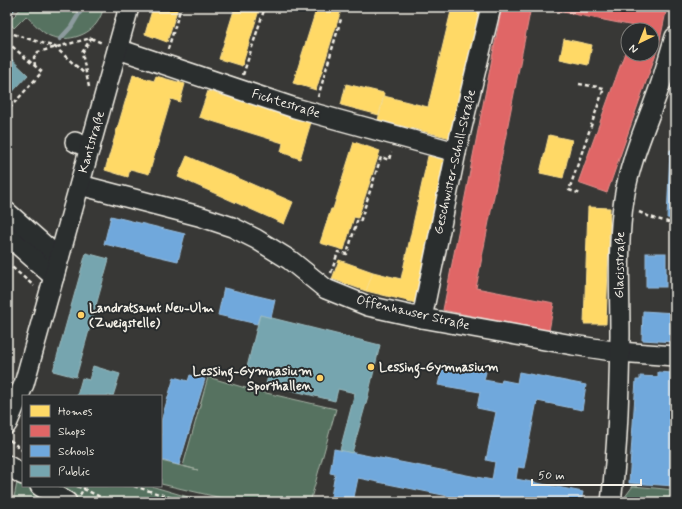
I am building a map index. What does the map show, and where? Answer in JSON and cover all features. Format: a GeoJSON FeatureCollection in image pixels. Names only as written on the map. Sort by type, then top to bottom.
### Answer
{"type":"FeatureCollection","features":[{"type":"Feature","properties":{"kind":"street","name":"Kantstraße"},"geometry":{"type":"LineString","coordinates":[[7,424],[24,384],[54,277],[59,258],[64,215],[77,177],[82,145],[118,49],[129,7]]}},
{"type":"Feature","properties":{"kind":"street","name":"Geschwister-Scholl-Straße"},"geometry":{"type":"LineString","coordinates":[[422,318],[456,152],[491,7]]}},
{"type":"Feature","properties":{"kind":"street","name":"Glacisstraße"},"geometry":{"type":"LineString","coordinates":[[611,502],[616,462],[622,209],[629,174],[640,138],[661,83],[675,37]]}},
{"type":"Feature","properties":{"kind":"street","name":"Fichtestraße"},"geometry":{"type":"LineString","coordinates":[[118,49],[313,112],[456,152]]}},
{"type":"Feature","properties":{"kind":"street","name":"Offenhauser Straße"},"geometry":{"type":"LineString","coordinates":[[77,177],[232,227],[256,239],[290,260],[326,289],[368,306],[422,318],[573,345],[619,352],[675,356]]}},
{"type":"Feature","properties":{"kind":"street"},"geometry":{"type":"LineString","coordinates":[[7,212],[59,258]]}},
{"type":"Feature","properties":{"kind":"street"},"geometry":{"type":"LineString","coordinates":[[7,235],[54,277]]}},
{"type":"Feature","properties":{"kind":"street"},"geometry":{"type":"LineString","coordinates":[[7,465],[22,474]]}},
{"type":"Feature","properties":{"kind":"street"},"geometry":{"type":"LineString","coordinates":[[43,487],[73,499]]}},
{"type":"Feature","properties":{"kind":"path"},"geometry":{"type":"LineString","coordinates":[[163,64],[181,7]]}},
{"type":"Feature","properties":{"kind":"path"},"geometry":{"type":"LineString","coordinates":[[238,89],[265,7]]}},
{"type":"Feature","properties":{"kind":"path"},"geometry":{"type":"LineString","coordinates":[[313,112],[341,19]]}},
{"type":"Feature","properties":{"kind":"path"},"geometry":{"type":"LineString","coordinates":[[7,32],[55,47],[85,74]]}},
{"type":"Feature","properties":{"kind":"path"},"geometry":{"type":"LineString","coordinates":[[89,88],[82,53],[91,38]]}},
{"type":"Feature","properties":{"kind":"path"},"geometry":{"type":"LineString","coordinates":[[35,66],[34,57],[38,52],[91,38],[118,49]]}},
{"type":"Feature","properties":{"kind":"path"},"geometry":{"type":"LineString","coordinates":[[7,42],[42,72],[7,110]]}},
{"type":"Feature","properties":{"kind":"path"},"geometry":{"type":"LineString","coordinates":[[579,84],[604,88],[569,190],[581,194]]}},
{"type":"Feature","properties":{"kind":"path"},"geometry":{"type":"LineString","coordinates":[[326,289],[338,252],[347,254],[357,221],[360,222],[381,157],[389,160],[395,136]]}},
{"type":"Feature","properties":{"kind":"path"},"geometry":{"type":"LineString","coordinates":[[622,209],[675,224]]}},
{"type":"Feature","properties":{"kind":"path"},"geometry":{"type":"LineString","coordinates":[[7,263],[40,291],[49,295]]}},
{"type":"Feature","properties":{"kind":"path"},"geometry":{"type":"LineString","coordinates":[[7,438],[22,450]]}},
{"type":"Feature","properties":{"kind":"path"},"geometry":{"type":"LineString","coordinates":[[79,487],[112,502]]}},
{"type":"Feature","properties":{"kind":"path"},"geometry":{"type":"LineString","coordinates":[[73,499],[84,490],[85,487]]}},
{"type":"Feature","properties":{"kind":"path"},"geometry":{"type":"LineString","coordinates":[[137,487],[184,502]]}},
{"type":"Feature","properties":{"kind":"green space"},"geometry":{"type":"Polygon","coordinates":[[[22,7],[104,7],[99,20],[87,32],[75,37],[56,38],[40,29],[26,16],[14,28],[9,22],[22,7]]]}},
{"type":"Feature","properties":{"kind":"green space"},"geometry":{"type":"Polygon","coordinates":[[[208,377],[249,389],[336,409],[310,502],[239,502],[162,484],[162,461],[198,470],[183,466],[208,377]]]}},
{"type":"Feature","properties":{"kind":"green space"},"geometry":{"type":"Polygon","coordinates":[[[22,459],[22,487],[154,487],[205,502],[13,502],[22,459]]]}},
{"type":"Feature","properties":{"kind":"green space"},"geometry":{"type":"Polygon","coordinates":[[[633,486],[675,490],[675,502],[621,502],[633,486]]]}},
{"type":"Feature","properties":{"kind":"building: Homes"},"geometry":{"type":"Polygon","coordinates":[[[153,7],[178,7],[167,42],[145,34],[153,7]]]}},
{"type":"Feature","properties":{"kind":"building: Homes"},"geometry":{"type":"Polygon","coordinates":[[[235,7],[260,7],[242,66],[219,59],[235,7]]]}},
{"type":"Feature","properties":{"kind":"building: Homes"},"geometry":{"type":"Polygon","coordinates":[[[317,7],[342,7],[316,90],[293,83],[317,7]]]}},
{"type":"Feature","properties":{"kind":"building: Homes"},"geometry":{"type":"Polygon","coordinates":[[[452,7],[483,7],[451,138],[378,120],[384,96],[428,107],[452,7]]]}},
{"type":"Feature","properties":{"kind":"building: Homes"},"geometry":{"type":"Polygon","coordinates":[[[564,39],[592,45],[588,65],[560,59],[564,39]]]}},
{"type":"Feature","properties":{"kind":"building: Homes"},"geometry":{"type":"Polygon","coordinates":[[[133,75],[154,81],[156,76],[185,84],[180,102],[171,99],[149,174],[130,169],[128,177],[105,170],[133,75]]]}},
{"type":"Feature","properties":{"kind":"building: Homes"},"geometry":{"type":"Polygon","coordinates":[[[346,84],[384,93],[379,115],[341,105],[346,84]]]}},
{"type":"Feature","properties":{"kind":"building: Homes"},"geometry":{"type":"Polygon","coordinates":[[[208,91],[292,117],[312,119],[300,159],[281,152],[283,143],[199,117],[208,91]]]}},
{"type":"Feature","properties":{"kind":"building: Homes"},"geometry":{"type":"Polygon","coordinates":[[[549,135],[572,140],[563,178],[540,173],[549,135]]]}},
{"type":"Feature","properties":{"kind":"building: Homes"},"geometry":{"type":"Polygon","coordinates":[[[354,142],[380,151],[358,218],[354,217],[344,250],[320,243],[331,209],[333,209],[354,142]]]}},
{"type":"Feature","properties":{"kind":"building: Homes"},"geometry":{"type":"Polygon","coordinates":[[[187,156],[293,202],[284,224],[178,177],[187,156]]]}},
{"type":"Feature","properties":{"kind":"building: Homes"},"geometry":{"type":"Polygon","coordinates":[[[428,156],[451,161],[420,304],[366,291],[373,272],[401,279],[428,156]]]}},
{"type":"Feature","properties":{"kind":"building: Homes"},"geometry":{"type":"Polygon","coordinates":[[[588,207],[610,208],[606,324],[584,324],[588,207]]]}},
{"type":"Feature","properties":{"kind":"building: Homes"},"geometry":{"type":"Polygon","coordinates":[[[339,260],[373,272],[366,291],[332,279],[339,260]]]}},
{"type":"Feature","properties":{"kind":"building: Shops"},"geometry":{"type":"Polygon","coordinates":[[[502,7],[531,7],[476,288],[554,303],[549,331],[443,310],[502,7]]]}},
{"type":"Feature","properties":{"kind":"building: Shops"},"geometry":{"type":"Polygon","coordinates":[[[538,7],[667,7],[660,40],[660,22],[620,22],[620,23],[538,7]]]}},
{"type":"Feature","properties":{"kind":"building: Shops"},"geometry":{"type":"Polygon","coordinates":[[[622,62],[653,62],[607,193],[578,183],[622,62]]]}},
{"type":"Feature","properties":{"kind":"building: Schools"},"geometry":{"type":"Polygon","coordinates":[[[670,150],[675,150],[675,219],[667,218],[670,150]]]}},
{"type":"Feature","properties":{"kind":"building: Schools"},"geometry":{"type":"Polygon","coordinates":[[[111,216],[185,234],[178,261],[104,244],[111,216]]]}},
{"type":"Feature","properties":{"kind":"building: Schools"},"geometry":{"type":"Polygon","coordinates":[[[646,253],[666,253],[666,287],[646,287],[646,253]]]}},
{"type":"Feature","properties":{"kind":"building: Schools"},"geometry":{"type":"Polygon","coordinates":[[[224,288],[275,300],[271,318],[260,315],[257,324],[218,315],[224,288]]]}},
{"type":"Feature","properties":{"kind":"building: Schools"},"geometry":{"type":"Polygon","coordinates":[[[643,311],[675,313],[675,342],[642,340],[643,311]]]}},
{"type":"Feature","properties":{"kind":"building: Schools"},"geometry":{"type":"Polygon","coordinates":[[[443,364],[486,372],[484,380],[501,383],[502,380],[517,383],[519,372],[586,385],[582,410],[537,401],[524,468],[518,467],[516,479],[583,492],[581,502],[478,502],[358,478],[353,502],[330,502],[335,474],[330,473],[334,449],[492,480],[495,462],[486,460],[496,412],[477,408],[480,392],[438,385],[443,364]]]}},
{"type":"Feature","properties":{"kind":"building: Schools"},"geometry":{"type":"Polygon","coordinates":[[[658,372],[672,373],[671,379],[675,380],[675,486],[629,483],[636,380],[640,380],[640,376],[658,377],[658,372]]]}},
{"type":"Feature","properties":{"kind":"building: Schools"},"geometry":{"type":"Polygon","coordinates":[[[190,375],[205,379],[179,465],[162,460],[162,418],[174,377],[188,381],[190,375]]]}},
{"type":"Feature","properties":{"kind":"building: Public"},"geometry":{"type":"Polygon","coordinates":[[[7,7],[17,7],[7,18],[7,7]]]}},
{"type":"Feature","properties":{"kind":"building: Public"},"geometry":{"type":"Polygon","coordinates":[[[7,55],[28,75],[7,98],[7,55]]]}},
{"type":"Feature","properties":{"kind":"building: Public","name":"Landratsamt Neu-Ulm (Zweigstelle)"},"geometry":{"type":"Polygon","coordinates":[[[86,253],[109,259],[76,377],[53,371],[86,253]]]}},
{"type":"Feature","properties":{"kind":"building: Public","name":"Lessing-Gymnasium Sporthallen"},"geometry":{"type":"Polygon","coordinates":[[[260,315],[380,345],[352,453],[340,450],[355,393],[338,389],[335,401],[266,384],[269,372],[247,367],[260,315]]]}},
{"type":"Feature","properties":{"kind":"building: Public"},"geometry":{"type":"Polygon","coordinates":[[[93,366],[120,374],[113,395],[77,395],[82,378],[89,380],[93,366]]]}},
{"type":"Feature","properties":{"kind":"waterway"},"geometry":{"type":"LineString","coordinates":[[60,39],[71,27],[83,7]]}},
{"type":"Feature","properties":{"kind":"place","name":"Landratsamt Neu-Ulm (Zweigstelle)"},"geometry":{"type":"Point","coordinates":[81,315]}},
{"type":"Feature","properties":{"kind":"place","name":"Lessing-Gymnasium"},"geometry":{"type":"Point","coordinates":[371,367]}},
{"type":"Feature","properties":{"kind":"place","name":"Lessing-Gymnasium Sporthallen"},"geometry":{"type":"Point","coordinates":[320,378]}}]}
